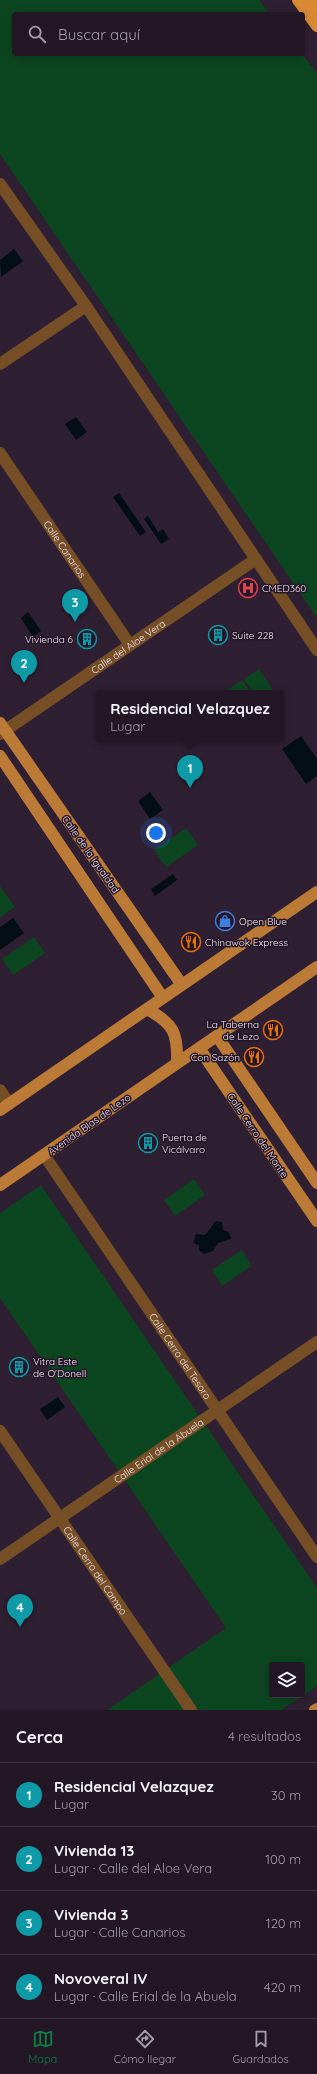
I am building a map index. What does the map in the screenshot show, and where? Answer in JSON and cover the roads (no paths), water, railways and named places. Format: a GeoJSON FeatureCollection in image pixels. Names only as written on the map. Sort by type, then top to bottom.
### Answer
{"type":"FeatureCollection","features":[{"type":"Feature","properties":{"kind":"highway"},"geometry":{"type":"LineString","coordinates":[[298,0],[317,26]]}},
{"type":"Feature","properties":{"kind":"highway"},"geometry":{"type":"LineString","coordinates":[[309,0],[317,9]]}},
{"type":"Feature","properties":{"kind":"main road","name":"Calle de la Igualdad"},"geometry":{"type":"LineString","coordinates":[[2,729],[182,985]]}},
{"type":"Feature","properties":{"kind":"main road","name":"Calle de la Igualdad"},"geometry":{"type":"LineString","coordinates":[[0,756],[163,998]]}},
{"type":"Feature","properties":{"kind":"main road"},"geometry":{"type":"LineString","coordinates":[[4,1107],[317,892]]}},
{"type":"Feature","properties":{"kind":"main road","name":"Avenida Blas de Lezo"},"geometry":{"type":"LineString","coordinates":[[0,1185],[317,967]]}},
{"type":"Feature","properties":{"kind":"main road"},"geometry":{"type":"LineString","coordinates":[[147,1009],[161,1017],[174,1032],[178,1042],[178,1063]]}},
{"type":"Feature","properties":{"kind":"main road"},"geometry":{"type":"LineString","coordinates":[[217,1036],[317,1183]]}},
{"type":"Feature","properties":{"kind":"main road","name":"Calle Cerro del Monte"},"geometry":{"type":"LineString","coordinates":[[199,1048],[317,1221]]}},
{"type":"Feature","properties":{"kind":"street"},"geometry":{"type":"LineString","coordinates":[[0,184],[86,306],[317,650]]}},
{"type":"Feature","properties":{"kind":"street"},"geometry":{"type":"LineString","coordinates":[[0,364],[86,306]]}},
{"type":"Feature","properties":{"kind":"street","name":"Calle Canarios"},"geometry":{"type":"LineString","coordinates":[[0,453],[130,645]]}},
{"type":"Feature","properties":{"kind":"street","name":"Calle del Aloe Vera"},"geometry":{"type":"LineString","coordinates":[[2,729],[130,645],[256,559]]}},
{"type":"Feature","properties":{"kind":"street"},"geometry":{"type":"LineString","coordinates":[[0,1090],[4,1107]]}},
{"type":"Feature","properties":{"kind":"street","name":"Calle Cerro del Tesoro"},"geometry":{"type":"LineString","coordinates":[[44,1155],[218,1409],[317,1557]]}},
{"type":"Feature","properties":{"kind":"street","name":"Calle Erial de la Abuela"},"geometry":{"type":"LineString","coordinates":[[0,1559],[317,1342]]}},
{"type":"Feature","properties":{"kind":"street","name":"Calle Cerro del Campo"},"geometry":{"type":"LineString","coordinates":[[0,1431],[191,1710]]}},
{"type":"Feature","properties":{"kind":"place","name":"CMED360"},"geometry":{"type":"Point","coordinates":[248,588]}},
{"type":"Feature","properties":{"kind":"place","name":"Vivienda 3"},"geometry":{"type":"Point","coordinates":[75,622]}},
{"type":"Feature","properties":{"kind":"place","name":"Suite 228"},"geometry":{"type":"Point","coordinates":[218,635]}},
{"type":"Feature","properties":{"kind":"place","name":"Vivienda 6"},"geometry":{"type":"Point","coordinates":[87,639]}},
{"type":"Feature","properties":{"kind":"place","name":"Vivienda 13"},"geometry":{"type":"Point","coordinates":[24,683]}},
{"type":"Feature","properties":{"kind":"place","name":"Residencial Velazquez"},"geometry":{"type":"Point","coordinates":[190,788]}},
{"type":"Feature","properties":{"kind":"place","name":"Open Blue"},"geometry":{"type":"Point","coordinates":[225,921]}},
{"type":"Feature","properties":{"kind":"place","name":"Chinawok Express"},"geometry":{"type":"Point","coordinates":[191,942]}},
{"type":"Feature","properties":{"kind":"place","name":"La Taberna de Lezo"},"geometry":{"type":"Point","coordinates":[273,1030]}},
{"type":"Feature","properties":{"kind":"place","name":"Con Sazón"},"geometry":{"type":"Point","coordinates":[254,1057]}},
{"type":"Feature","properties":{"kind":"place","name":"Puerta de Vicálvaro"},"geometry":{"type":"Point","coordinates":[148,1143]}},
{"type":"Feature","properties":{"kind":"place","name":"Vitra Este de O'Donell"},"geometry":{"type":"Point","coordinates":[19,1367]}},
{"type":"Feature","properties":{"kind":"place","name":"Novoveral IV"},"geometry":{"type":"Point","coordinates":[20,1627]}}]}
